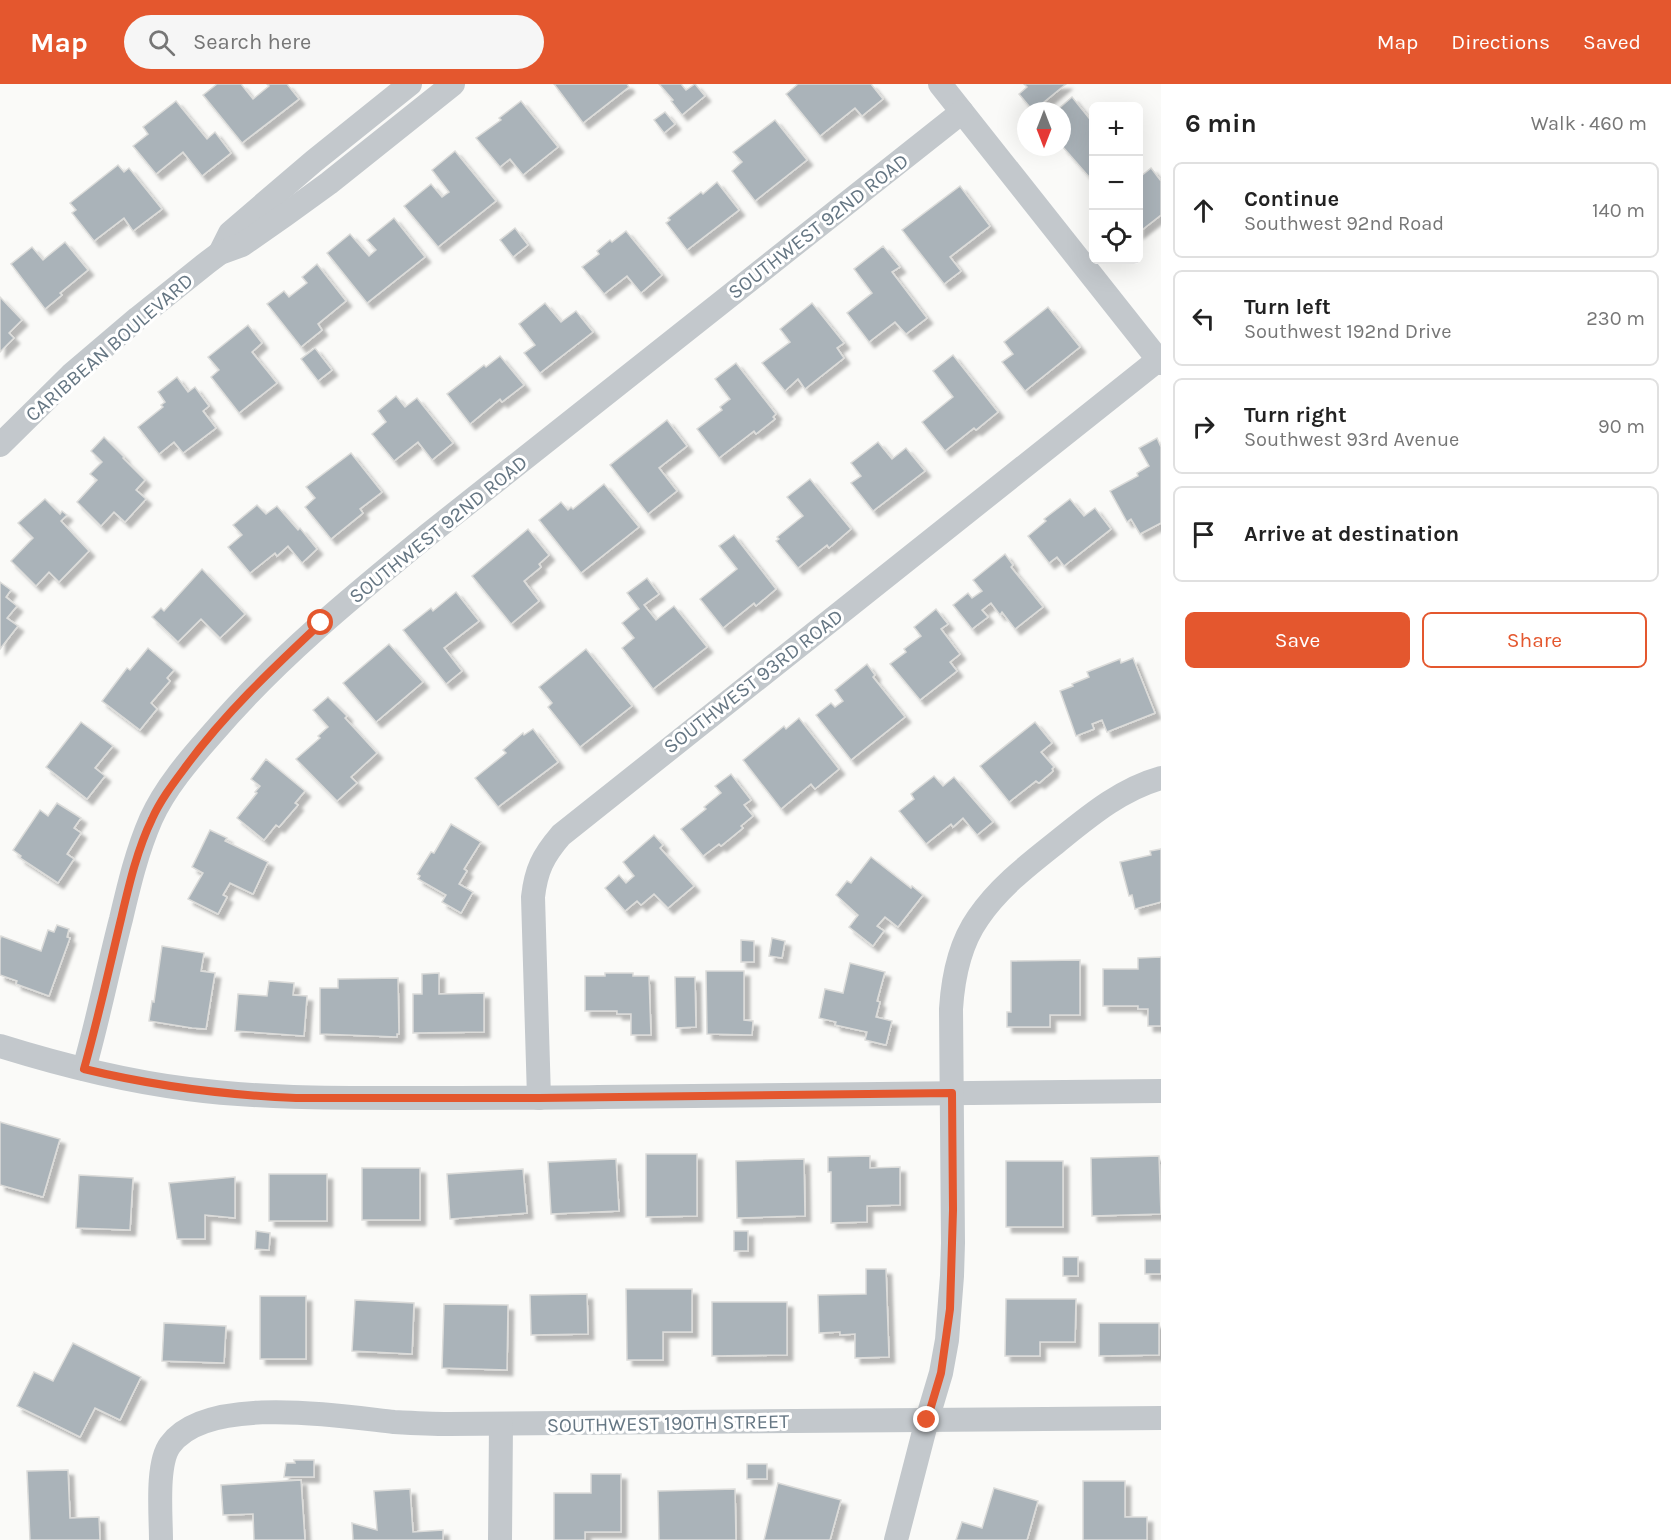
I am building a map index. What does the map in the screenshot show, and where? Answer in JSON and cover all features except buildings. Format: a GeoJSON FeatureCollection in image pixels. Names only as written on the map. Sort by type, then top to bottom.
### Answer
{"type":"FeatureCollection","features":[{"type":"Feature","properties":{"kind":"street","name":"CARIBBEAN BOULEVARD"},"geometry":{"type":"LineString","coordinates":[[220,253],[230,233],[314,161],[410,84]]}},
{"type":"Feature","properties":{"kind":"street","name":"CARIBBEAN BOULEVARD"},"geometry":{"type":"LineString","coordinates":[[0,445],[71,375],[138,318],[220,253],[242,245],[329,183],[453,84]]}},
{"type":"Feature","properties":{"kind":"street"},"geometry":{"type":"LineString","coordinates":[[940,84],[1160,362]]}},
{"type":"Feature","properties":{"kind":"street","name":"SOUTHWEST 92ND ROAD"},"geometry":{"type":"LineString","coordinates":[[84,1069],[141,844],[152,817],[167,792],[221,723],[286,656],[358,592],[962,112]]}},
{"type":"Feature","properties":{"kind":"street","name":"SOUTHWEST 93RD ROAD"},"geometry":{"type":"LineString","coordinates":[[539,1098],[533,897],[539,866],[548,850],[561,835],[1160,362]]}},
{"type":"Feature","properties":{"kind":"street"},"geometry":{"type":"LineString","coordinates":[[896,1540],[941,1373],[950,1309],[953,1210],[952,989],[956,967],[965,942],[977,920],[997,894],[1066,835],[1126,792],[1156,779]]}},
{"type":"Feature","properties":{"kind":"street"},"geometry":{"type":"LineString","coordinates":[[0,1046],[113,1076],[186,1089],[296,1098],[539,1098],[1161,1091]]}},
{"type":"Feature","properties":{"kind":"street","name":"SOUTHWEST 190TH STREET"},"geometry":{"type":"LineString","coordinates":[[161,1540],[162,1475],[169,1446],[180,1434],[196,1425],[217,1417],[241,1414],[332,1415],[417,1423],[501,1424],[1161,1418]]}},
{"type":"Feature","properties":{"kind":"street"},"geometry":{"type":"LineString","coordinates":[[500,1540],[501,1424]]}},
{"type":"Feature","properties":{"kind":"route"},"geometry":{"type":"LineString","coordinates":[[321,623],[221,723],[194,755],[152,817],[141,844],[130,883],[96,1028],[84,1069],[186,1089],[296,1098],[539,1098],[952,1093],[953,1210],[950,1309],[941,1373],[927,1420]]}}]}
